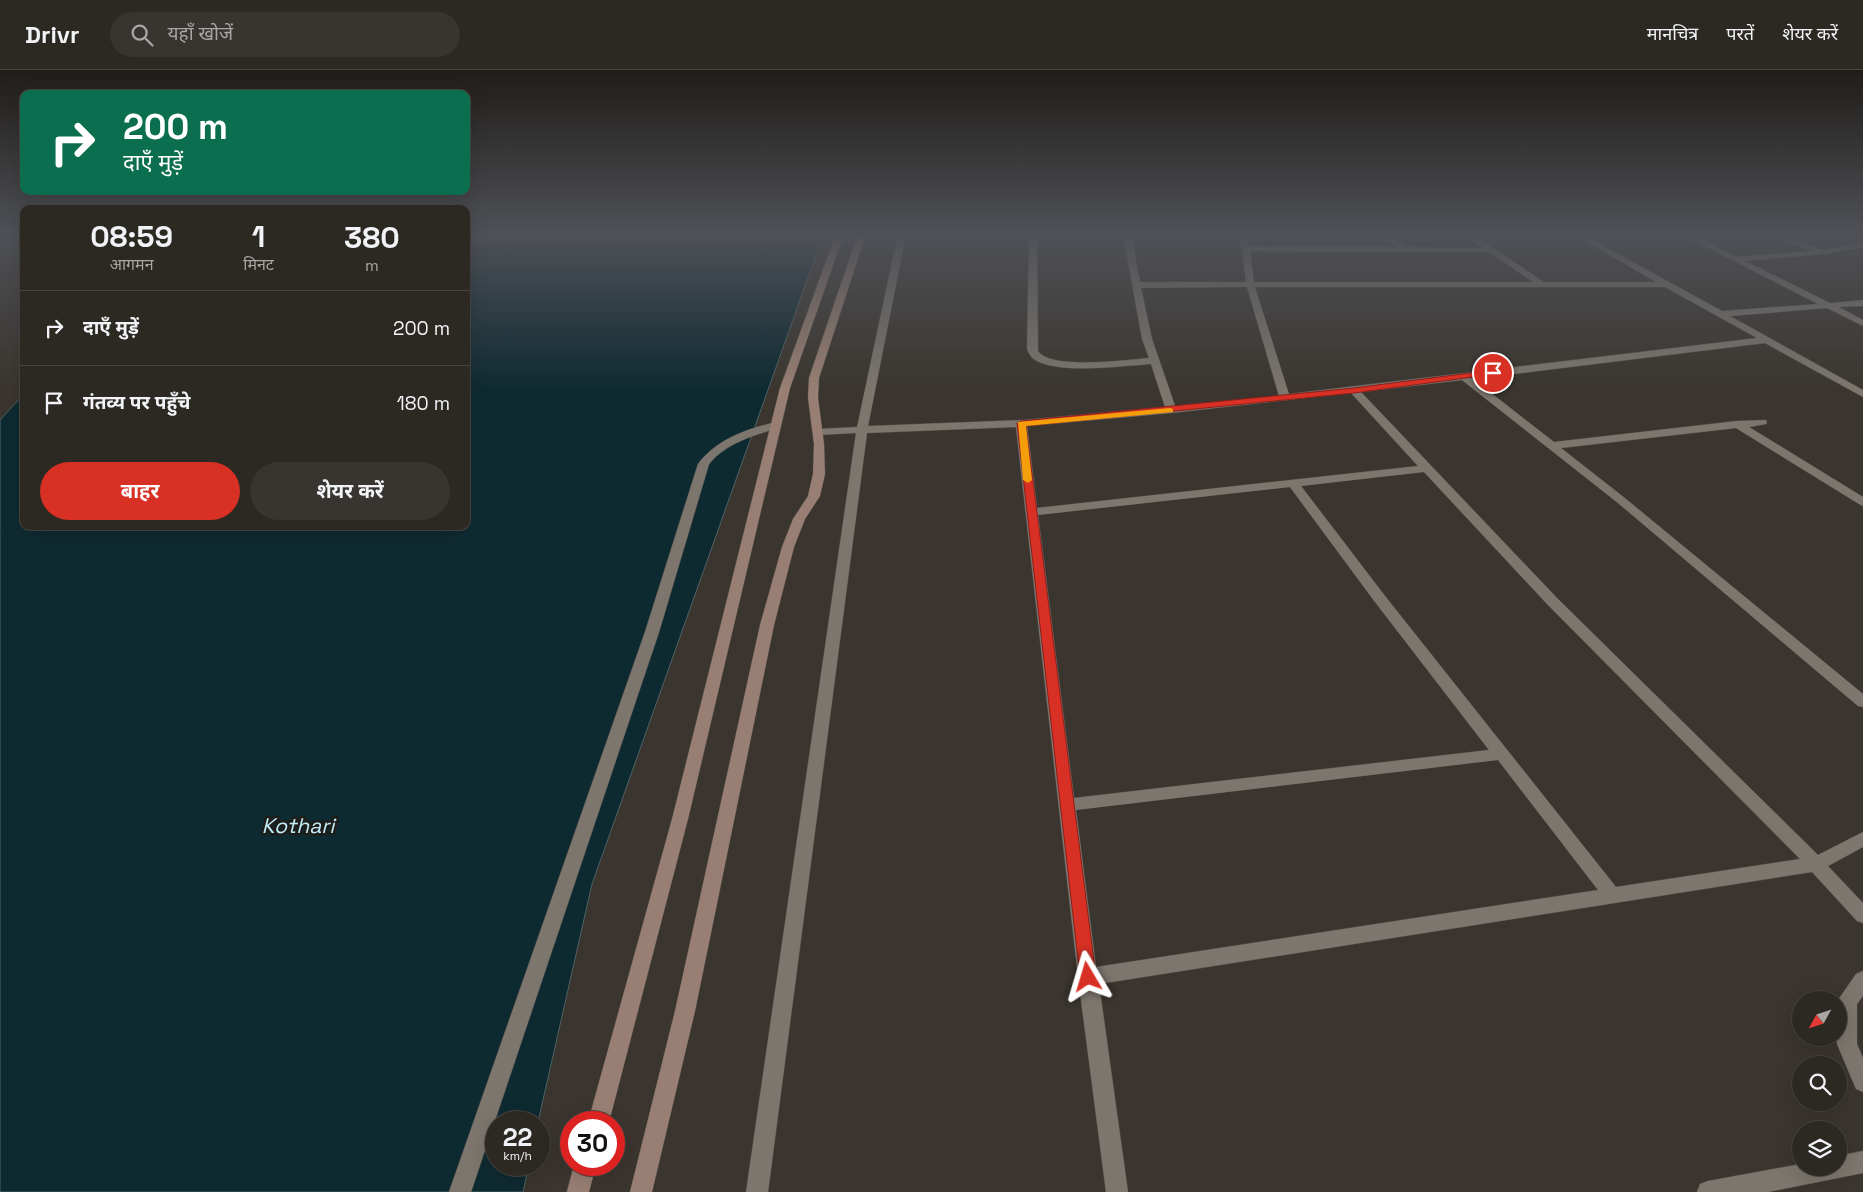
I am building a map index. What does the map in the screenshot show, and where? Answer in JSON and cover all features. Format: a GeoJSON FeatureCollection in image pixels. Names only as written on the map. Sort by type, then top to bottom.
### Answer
{"type":"FeatureCollection","features":[{"type":"Feature","properties":{"kind":"main road"},"geometry":{"type":"LineString","coordinates":[[601,1111],[677,828],[785,388],[821,286]]}},
{"type":"Feature","properties":{"kind":"main road"},"geometry":{"type":"LineString","coordinates":[[641,1192],[687,1001],[768,625],[788,546],[799,520],[814,496],[819,474],[818,432],[813,398],[814,378],[845,286]]}},
{"type":"Feature","properties":{"kind":"main road"},"geometry":{"type":"LineString","coordinates":[[578,1192],[582,1176]]}},
{"type":"Feature","properties":{"kind":"street"},"geometry":{"type":"LineString","coordinates":[[757,1192],[862,429],[891,286]]}},
{"type":"Feature","properties":{"kind":"street"},"geometry":{"type":"LineString","coordinates":[[1033,286],[1032,350],[1034,355],[1040,360],[1064,364],[1154,361]]}},
{"type":"Feature","properties":{"kind":"street"},"geometry":{"type":"LineString","coordinates":[[1136,286],[1146,339],[1171,410]]}},
{"type":"Feature","properties":{"kind":"street"},"geometry":{"type":"LineString","coordinates":[[1250,286],[1285,398]]}},
{"type":"Feature","properties":{"kind":"street"},"geometry":{"type":"LineString","coordinates":[[1672,286],[1863,394]]}},
{"type":"Feature","properties":{"kind":"street"},"geometry":{"type":"LineString","coordinates":[[1792,286],[1863,323]]}},
{"type":"Feature","properties":{"kind":"street"},"geometry":{"type":"LineString","coordinates":[[1720,314],[1863,303]]}},
{"type":"Feature","properties":{"kind":"street"},"geometry":{"type":"LineString","coordinates":[[818,432],[1021,423],[1171,410],[1354,391],[1767,340]]}},
{"type":"Feature","properties":{"kind":"street"},"geometry":{"type":"LineString","coordinates":[[1464,377],[1622,501],[1863,702]]}},
{"type":"Feature","properties":{"kind":"street"},"geometry":{"type":"LineString","coordinates":[[1354,391],[1552,600],[1816,864],[1863,915]]}},
{"type":"Feature","properties":{"kind":"street"},"geometry":{"type":"LineString","coordinates":[[1551,446],[1762,422]]}},
{"type":"Feature","properties":{"kind":"street"},"geometry":{"type":"LineString","coordinates":[[1021,423],[1088,977],[1117,1192]]}},
{"type":"Feature","properties":{"kind":"street"},"geometry":{"type":"LineString","coordinates":[[1737,424],[1863,502]]}},
{"type":"Feature","properties":{"kind":"street"},"geometry":{"type":"LineString","coordinates":[[460,1192],[652,632],[704,464],[718,447],[776,425]]}},
{"type":"Feature","properties":{"kind":"street"},"geometry":{"type":"LineString","coordinates":[[1032,512],[1428,468]]}},
{"type":"Feature","properties":{"kind":"street"},"geometry":{"type":"LineString","coordinates":[[1293,483],[1380,599],[1612,895]]}},
{"type":"Feature","properties":{"kind":"street"},"geometry":{"type":"LineString","coordinates":[[1067,806],[1501,754]]}},
{"type":"Feature","properties":{"kind":"street"},"geometry":{"type":"LineString","coordinates":[[1088,977],[1816,864],[1863,839]]}},
{"type":"Feature","properties":{"kind":"street"},"geometry":{"type":"LineString","coordinates":[[1863,980],[1847,1002],[1847,1044],[1863,1082]]}},
{"type":"Feature","properties":{"kind":"street"},"geometry":{"type":"LineString","coordinates":[[1847,1165],[1863,1162]]}},
{"type":"Feature","properties":{"kind":"street"},"geometry":{"type":"LineString","coordinates":[[1708,1192],[1792,1176]]}},
{"type":"Feature","properties":{"kind":"water","name":"Kothari"},"geometry":{"type":"Polygon","coordinates":[[[470,286],[805,286],[592,884],[540,1111],[485,1111],[485,1176],[527,1176],[523,1192],[0,1192],[0,420],[20,398],[20,530],[470,530],[470,286]]]}},
{"type":"Feature","properties":{"kind":"slow traffic"},"geometry":{"type":"LineString","coordinates":[[1028,480],[1021,423],[1170,410]]}},
{"type":"Feature","properties":{"kind":"route"},"geometry":{"type":"LineString","coordinates":[[1088,977],[1021,423],[1354,391],[1493,373]]}}]}
